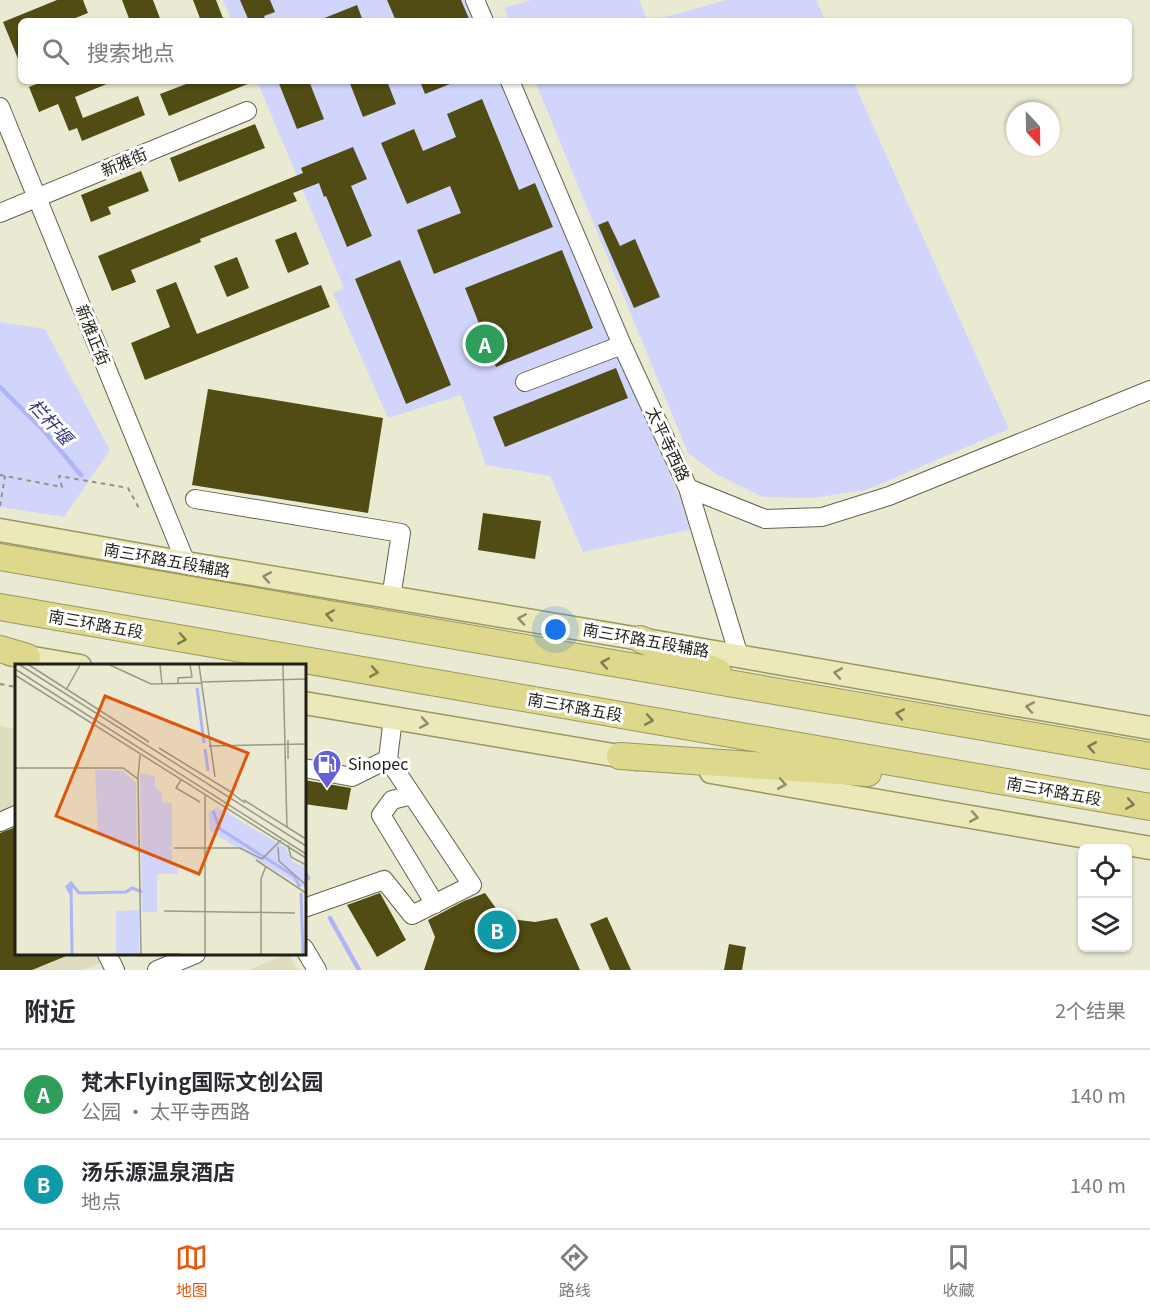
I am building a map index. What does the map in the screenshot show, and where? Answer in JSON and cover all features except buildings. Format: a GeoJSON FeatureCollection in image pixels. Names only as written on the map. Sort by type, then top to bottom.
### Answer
{"type":"FeatureCollection","features":[{"type":"Feature","properties":{"kind":"highway"},"geometry":{"type":"LineString","coordinates":[[0,557],[1150,756]]}},
{"type":"Feature","properties":{"kind":"highway","name":"南三环路五段"},"geometry":{"type":"LineString","coordinates":[[0,607],[1150,807]]}},
{"type":"Feature","properties":{"kind":"highway"},"geometry":{"type":"LineString","coordinates":[[640,639],[757,689]]}},
{"type":"Feature","properties":{"kind":"highway"},"geometry":{"type":"LineString","coordinates":[[0,650],[27,657]]}},
{"type":"Feature","properties":{"kind":"highway"},"geometry":{"type":"LineString","coordinates":[[620,756],[1002,782]]}},
{"type":"Feature","properties":{"kind":"main road","name":"南三环路五段辅路"},"geometry":{"type":"LineString","coordinates":[[0,530],[1150,728]]}},
{"type":"Feature","properties":{"kind":"main road"},"geometry":{"type":"LineString","coordinates":[[27,657],[68,664]]}},
{"type":"Feature","properties":{"kind":"main road"},"geometry":{"type":"LineString","coordinates":[[306,703],[1150,848]]}},
{"type":"Feature","properties":{"kind":"street"},"geometry":{"type":"LineString","coordinates":[[475,0],[483,18]]}},
{"type":"Feature","properties":{"kind":"street","name":"太平寺西路"},"geometry":{"type":"LineString","coordinates":[[511,84],[622,345],[688,488],[765,519],[822,518],[890,496],[1150,390]]}},
{"type":"Feature","properties":{"kind":"street","name":"新雅正街"},"geometry":{"type":"LineString","coordinates":[[0,107],[186,563]]}},
{"type":"Feature","properties":{"kind":"street","name":"新雅街"},"geometry":{"type":"LineString","coordinates":[[0,213],[247,111]]}},
{"type":"Feature","properties":{"kind":"street"},"geometry":{"type":"LineString","coordinates":[[525,382],[622,345]]}},
{"type":"Feature","properties":{"kind":"street"},"geometry":{"type":"LineString","coordinates":[[688,488],[739,656]]}},
{"type":"Feature","properties":{"kind":"street"},"geometry":{"type":"LineString","coordinates":[[195,498],[401,533],[391,598]]}},
{"type":"Feature","properties":{"kind":"street"},"geometry":{"type":"LineString","coordinates":[[306,907],[384,880],[412,915],[472,885],[388,759],[393,718]]}},
{"type":"Feature","properties":{"kind":"street"},"geometry":{"type":"LineString","coordinates":[[306,768],[352,777],[388,759]]}},
{"type":"Feature","properties":{"kind":"street"},"geometry":{"type":"LineString","coordinates":[[412,795],[392,800],[381,815],[435,904]]}},
{"type":"Feature","properties":{"kind":"street"},"geometry":{"type":"LineString","coordinates":[[0,822],[15,815]]}},
{"type":"Feature","properties":{"kind":"street"},"geometry":{"type":"LineString","coordinates":[[306,951],[317,970]]}},
{"type":"Feature","properties":{"kind":"street"},"geometry":{"type":"LineString","coordinates":[[108,955],[115,970]]}},
{"type":"Feature","properties":{"kind":"street"},"geometry":{"type":"LineString","coordinates":[[157,970],[194,955]]}},
{"type":"Feature","properties":{"kind":"path"},"geometry":{"type":"LineString","coordinates":[[0,475],[51,486],[62,487],[59,476],[128,488],[140,510]]}},
{"type":"Feature","properties":{"kind":"path"},"geometry":{"type":"LineString","coordinates":[[0,506],[5,476]]}},
{"type":"Feature","properties":{"kind":"path"},"geometry":{"type":"LineString","coordinates":[[0,684],[15,687]]}},
{"type":"Feature","properties":{"kind":"shaded area"},"geometry":{"type":"Polygon","coordinates":[[[223,0],[468,0],[476,18],[231,18],[223,0]]]}},
{"type":"Feature","properties":{"kind":"shaded area"},"geometry":{"type":"Polygon","coordinates":[[[532,0],[639,0],[647,18],[509,18],[504,8],[532,0]]]}},
{"type":"Feature","properties":{"kind":"shaded area"},"geometry":{"type":"Polygon","coordinates":[[[727,0],[816,0],[825,18],[661,18],[727,0]]]}},
{"type":"Feature","properties":{"kind":"shaded area"},"geometry":{"type":"Polygon","coordinates":[[[258,84],[503,84],[693,529],[583,552],[550,476],[486,465],[461,395],[388,418],[333,293],[344,288],[258,84]]]}},
{"type":"Feature","properties":{"kind":"shaded area"},"geometry":{"type":"Polygon","coordinates":[[[536,84],[854,84],[1009,429],[866,490],[813,498],[763,497],[716,474],[688,453],[536,84]]]}},
{"type":"Feature","properties":{"kind":"shaded area"},"geometry":{"type":"Polygon","coordinates":[[[0,322],[45,329],[110,450],[64,517],[0,507],[0,322]]]}},
{"type":"Feature","properties":{"kind":"shaded area"},"geometry":{"type":"Polygon","coordinates":[[[0,726],[15,729],[15,955],[119,955],[84,970],[0,970],[0,726]]]}},
{"type":"Feature","properties":{"kind":"shaded area"},"geometry":{"type":"Polygon","coordinates":[[[289,955],[298,970],[248,970],[289,955]]]}},
{"type":"Feature","properties":{"kind":"waterway","name":"栏杆堰"},"geometry":{"type":"LineString","coordinates":[[0,387],[44,431],[81,475]]}},
{"type":"Feature","properties":{"kind":"waterway","name":"栏杆堰"},"geometry":{"type":"LineString","coordinates":[[330,918],[359,970]]}},
{"type":"Feature","properties":{"kind":"place","name":"梵木Flying国际文创公园"},"geometry":{"type":"Point","coordinates":[485,344]}},
{"type":"Feature","properties":{"kind":"place","name":"Sinopec"},"geometry":{"type":"Point","coordinates":[327,790]}},
{"type":"Feature","properties":{"kind":"place","name":"汤乐源温泉酒店"},"geometry":{"type":"Point","coordinates":[497,930]}}]}
